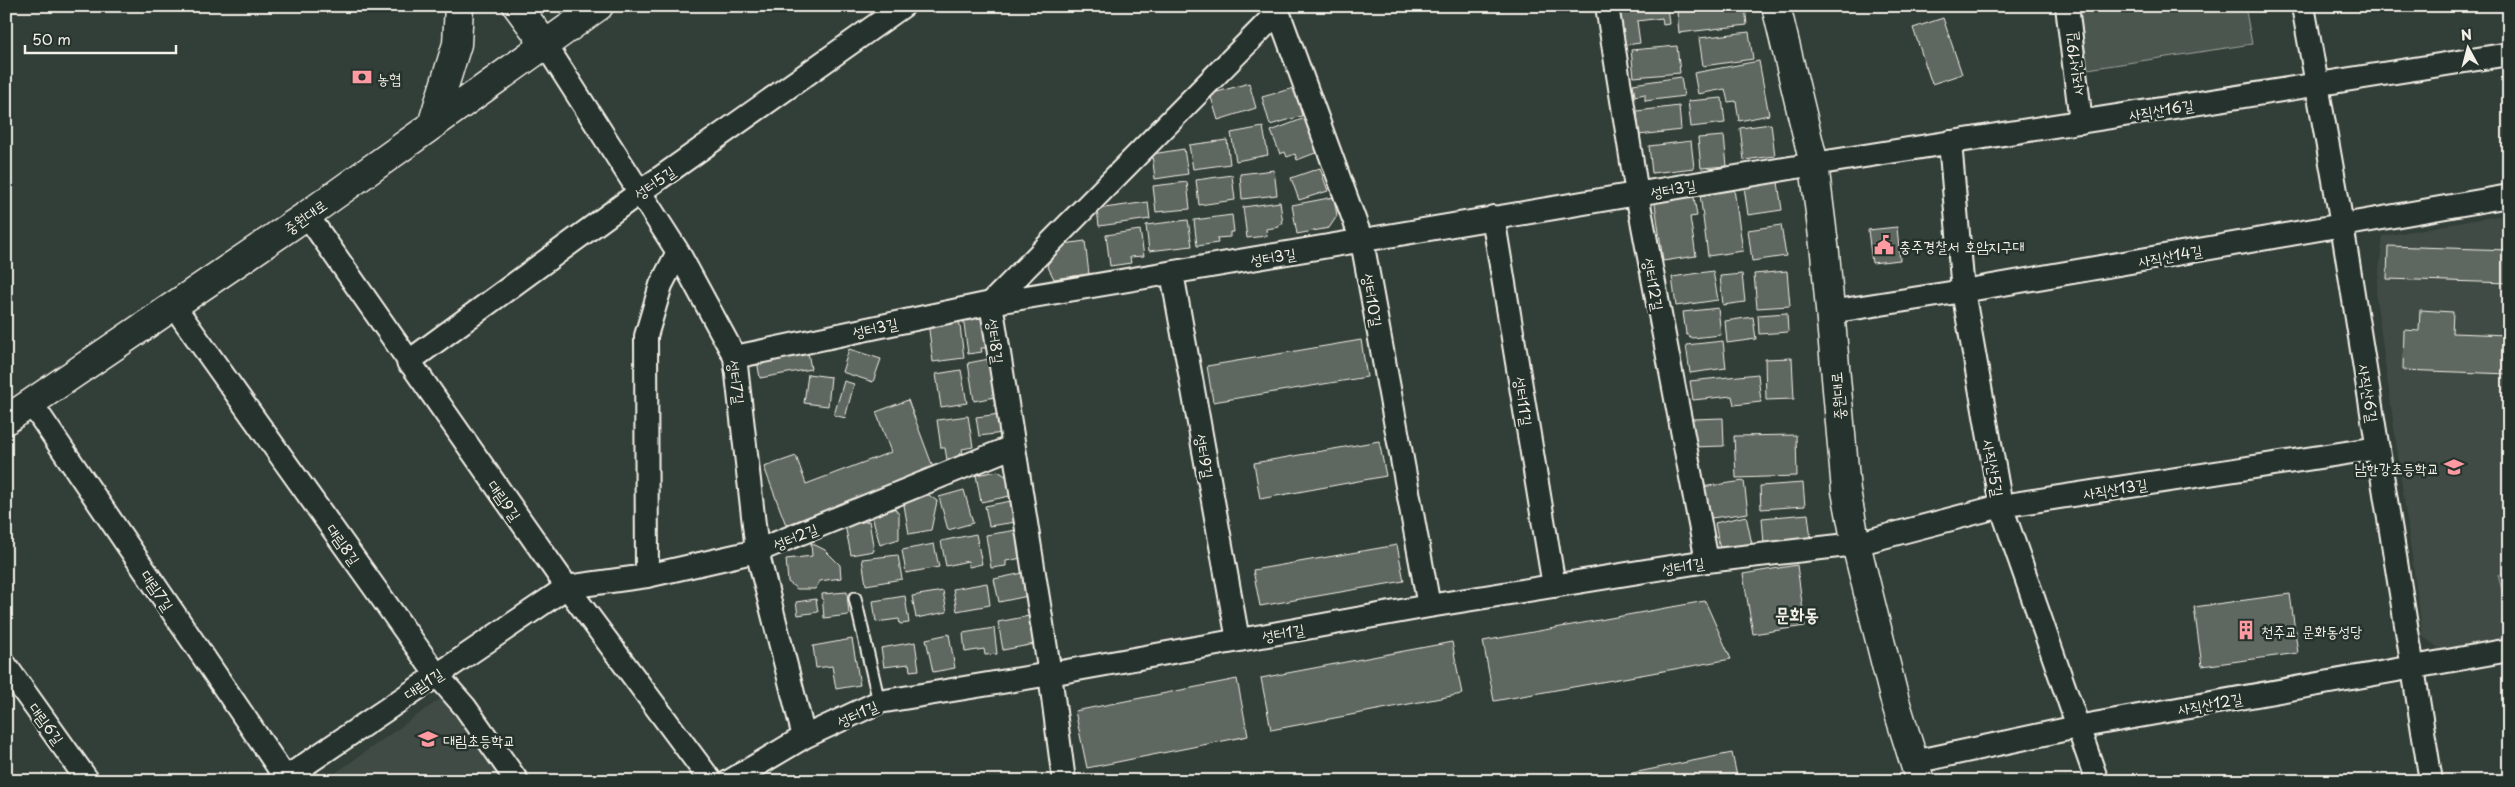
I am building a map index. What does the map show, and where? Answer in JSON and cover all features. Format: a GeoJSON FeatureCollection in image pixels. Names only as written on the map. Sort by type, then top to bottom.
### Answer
{"type":"FeatureCollection","features":[{"type":"Feature","properties":{"kind":"street"},"geometry":{"type":"LineString","coordinates":[[432,125],[457,44],[459,6]]}},
{"type":"Feature","properties":{"kind":"street"},"geometry":{"type":"LineString","coordinates":[[516,6],[545,44]]}},
{"type":"Feature","properties":{"kind":"street","name":"중원대로"},"geometry":{"type":"LineString","coordinates":[[6,420],[307,215],[599,6]]}},
{"type":"Feature","properties":{"kind":"street","name":"성터5길"},"geometry":{"type":"LineString","coordinates":[[408,362],[640,192],[903,6]]}},
{"type":"Feature","properties":{"kind":"street","name":"성터12길"},"geometry":{"type":"LineString","coordinates":[[1607,6],[1638,194],[1707,561]]}},
{"type":"Feature","properties":{"kind":"street","name":"중원대로"},"geometry":{"type":"LineString","coordinates":[[1776,6],[1814,164],[1830,312],[1846,491],[1856,544],[1895,701],[1917,772]]}},
{"type":"Feature","properties":{"kind":"street","name":"사직산19길"},"geometry":{"type":"LineString","coordinates":[[2066,6],[2081,122]]}},
{"type":"Feature","properties":{"kind":"street","name":"사직산6길"},"geometry":{"type":"LineString","coordinates":[[2303,6],[2342,225],[2431,781]]}},
{"type":"Feature","properties":{"kind":"street","name":"성터10길"},"geometry":{"type":"LineString","coordinates":[[1276,10],[1362,241],[1429,606]]}},
{"type":"Feature","properties":{"kind":"street","name":"성터8길"},"geometry":{"type":"LineString","coordinates":[[1064,781],[1050,674],[1012,447],[991,303],[1276,10]]}},
{"type":"Feature","properties":{"kind":"street","name":"성터7길"},"geometry":{"type":"LineString","coordinates":[[545,44],[678,252],[735,357],[757,551],[804,737]]}},
{"type":"Feature","properties":{"kind":"street","name":"사직산16길"},"geometry":{"type":"LineString","coordinates":[[1814,164],[2509,54]]}},
{"type":"Feature","properties":{"kind":"street","name":"사직산5길"},"geometry":{"type":"LineString","coordinates":[[1950,142],[1963,291],[2001,506],[2097,781]]}},
{"type":"Feature","properties":{"kind":"street","name":"성터3길"},"geometry":{"type":"LineString","coordinates":[[735,357],[991,303],[1814,164]]}},
{"type":"Feature","properties":{"kind":"street","name":"사직산14길"},"geometry":{"type":"LineString","coordinates":[[1830,312],[1963,291],[2509,196]]}},
{"type":"Feature","properties":{"kind":"street","name":"대림9길"},"geometry":{"type":"LineString","coordinates":[[307,215],[567,588],[711,781]]}},
{"type":"Feature","properties":{"kind":"street","name":"성터11길"},"geometry":{"type":"LineString","coordinates":[[1494,217],[1554,586]]}},
{"type":"Feature","properties":{"kind":"street"},"geometry":{"type":"LineString","coordinates":[[646,576],[646,336],[662,285],[678,252]]}},
{"type":"Feature","properties":{"kind":"street","name":"성터9길"},"geometry":{"type":"LineString","coordinates":[[1172,273],[1238,640]]}},
{"type":"Feature","properties":{"kind":"street","name":"대림8길"},"geometry":{"type":"LineString","coordinates":[[174,306],[436,674],[465,707],[517,781]]}},
{"type":"Feature","properties":{"kind":"street","name":"대림7길"},"geometry":{"type":"LineString","coordinates":[[31,403],[283,779]]}},
{"type":"Feature","properties":{"kind":"street","name":"성터2길"},"geometry":{"type":"LineString","coordinates":[[567,588],[646,576],[757,551],[1012,447]]}},
{"type":"Feature","properties":{"kind":"street","name":"사직산13길"},"geometry":{"type":"LineString","coordinates":[[1856,544],[2001,506],[2378,448]]}},
{"type":"Feature","properties":{"kind":"street","name":"성터1길"},"geometry":{"type":"LineString","coordinates":[[730,781],[804,737],[879,702],[1050,674],[1429,606],[1707,561],[1856,544]]}},
{"type":"Feature","properties":{"kind":"street","name":"대림1길"},"geometry":{"type":"LineString","coordinates":[[283,779],[436,674],[567,588]]}},
{"type":"Feature","properties":{"kind":"street","name":"사직산12길"},"geometry":{"type":"LineString","coordinates":[[1917,772],[2078,727],[2509,650]]}},
{"type":"Feature","properties":{"kind":"street","name":"대림6길"},"geometry":{"type":"LineString","coordinates":[[6,666],[88,781]]}},
{"type":"Feature","properties":{"kind":"lane"},"geometry":{"type":"LineString","coordinates":[[854,598],[879,702]]}},
{"type":"Feature","properties":{"kind":"shaded area"},"geometry":{"type":"Polygon","coordinates":[[[2079,6],[2245,6],[2252,44],[2088,69],[2079,6]]]}},
{"type":"Feature","properties":{"kind":"shaded area","name":"남한강초등학교"},"geometry":{"type":"Polygon","coordinates":[[[2509,214],[2509,639],[2442,650],[2423,637],[2376,297],[2383,236],[2509,214]]]}},
{"type":"Feature","properties":{"kind":"shaded area"},"geometry":{"type":"Polygon","coordinates":[[[2509,572],[2509,598],[2504,597],[2498,575],[2509,572]]]}},
{"type":"Feature","properties":{"kind":"shaded area","name":"대림초등학교"},"geometry":{"type":"Polygon","coordinates":[[[443,697],[502,781],[324,781],[443,697]]]}},
{"type":"Feature","properties":{"kind":"building"},"geometry":{"type":"Polygon","coordinates":[[[1614,6],[1667,6],[1669,24],[1663,25],[1662,18],[1637,21],[1640,43],[1620,46],[1614,6]]]}},
{"type":"Feature","properties":{"kind":"building"},"geometry":{"type":"Polygon","coordinates":[[[1745,6],[1747,25],[1679,33],[1677,12],[1745,6]]]}},
{"type":"Feature","properties":{"kind":"building"},"geometry":{"type":"Polygon","coordinates":[[[1943,18],[1962,74],[1932,84],[1913,28],[1943,18]]]}},
{"type":"Feature","properties":{"kind":"building"},"geometry":{"type":"Polygon","coordinates":[[[1749,32],[1753,59],[1703,66],[1699,38],[1749,32]]]}},
{"type":"Feature","properties":{"kind":"building"},"geometry":{"type":"Polygon","coordinates":[[[1677,46],[1680,73],[1634,77],[1631,50],[1677,46]]]}},
{"type":"Feature","properties":{"kind":"building"},"geometry":{"type":"Polygon","coordinates":[[[1759,61],[1769,115],[1739,121],[1736,101],[1728,102],[1725,89],[1698,94],[1694,73],[1759,61]]]}},
{"type":"Feature","properties":{"kind":"building"},"geometry":{"type":"Polygon","coordinates":[[[1681,77],[1684,96],[1645,101],[1645,94],[1635,96],[1633,84],[1681,77]]]}},
{"type":"Feature","properties":{"kind":"building"},"geometry":{"type":"Polygon","coordinates":[[[1249,83],[1256,108],[1218,120],[1210,94],[1249,83]]]}},
{"type":"Feature","properties":{"kind":"building"},"geometry":{"type":"Polygon","coordinates":[[[1294,88],[1302,116],[1270,125],[1262,97],[1294,88]]]}},
{"type":"Feature","properties":{"kind":"building"},"geometry":{"type":"Polygon","coordinates":[[[1722,98],[1725,123],[1691,127],[1688,101],[1722,98]]]}},
{"type":"Feature","properties":{"kind":"building"},"geometry":{"type":"Polygon","coordinates":[[[1679,106],[1681,130],[1639,135],[1637,111],[1679,106]]]}},
{"type":"Feature","properties":{"kind":"building"},"geometry":{"type":"Polygon","coordinates":[[[1305,118],[1318,152],[1297,160],[1295,154],[1287,157],[1285,152],[1280,154],[1271,131],[1305,118]]]}},
{"type":"Feature","properties":{"kind":"building"},"geometry":{"type":"Polygon","coordinates":[[[1771,124],[1775,156],[1744,160],[1740,128],[1771,124]]]}},
{"type":"Feature","properties":{"kind":"building"},"geometry":{"type":"Polygon","coordinates":[[[1263,127],[1268,155],[1236,161],[1231,133],[1263,127]]]}},
{"type":"Feature","properties":{"kind":"building"},"geometry":{"type":"Polygon","coordinates":[[[1724,136],[1727,166],[1701,168],[1698,138],[1724,136]]]}},
{"type":"Feature","properties":{"kind":"building"},"geometry":{"type":"Polygon","coordinates":[[[1227,140],[1230,164],[1193,169],[1189,145],[1227,140]]]}},
{"type":"Feature","properties":{"kind":"building"},"geometry":{"type":"Polygon","coordinates":[[[1691,141],[1694,168],[1652,173],[1649,146],[1691,141]]]}},
{"type":"Feature","properties":{"kind":"building"},"geometry":{"type":"Polygon","coordinates":[[[1184,149],[1188,174],[1155,179],[1152,154],[1184,149]]]}},
{"type":"Feature","properties":{"kind":"building"},"geometry":{"type":"Polygon","coordinates":[[[1320,168],[1328,191],[1299,200],[1291,178],[1320,168]]]}},
{"type":"Feature","properties":{"kind":"building"},"geometry":{"type":"Polygon","coordinates":[[[1274,170],[1277,195],[1242,199],[1240,174],[1274,170]]]}},
{"type":"Feature","properties":{"kind":"building"},"geometry":{"type":"Polygon","coordinates":[[[1232,175],[1235,200],[1199,205],[1196,180],[1232,175]]]}},
{"type":"Feature","properties":{"kind":"building"},"geometry":{"type":"Polygon","coordinates":[[[1187,182],[1190,209],[1156,212],[1153,186],[1187,182]]]}},
{"type":"Feature","properties":{"kind":"building"},"geometry":{"type":"Polygon","coordinates":[[[1778,182],[1782,210],[1748,215],[1744,187],[1778,182]]]}},
{"type":"Feature","properties":{"kind":"building"},"geometry":{"type":"Polygon","coordinates":[[[1734,189],[1743,251],[1708,256],[1700,194],[1734,189]]]}},
{"type":"Feature","properties":{"kind":"building"},"geometry":{"type":"Polygon","coordinates":[[[1693,191],[1697,216],[1690,217],[1696,256],[1663,261],[1654,197],[1693,191]]]}},
{"type":"Feature","properties":{"kind":"building"},"geometry":{"type":"Polygon","coordinates":[[[1334,197],[1337,216],[1329,228],[1297,234],[1292,205],[1334,197]]]}},
{"type":"Feature","properties":{"kind":"building"},"geometry":{"type":"Polygon","coordinates":[[[1148,202],[1150,219],[1099,226],[1097,209],[1148,202]]]}},
{"type":"Feature","properties":{"kind":"building"},"geometry":{"type":"Polygon","coordinates":[[[1280,202],[1283,224],[1279,224],[1279,227],[1266,229],[1267,236],[1247,238],[1243,207],[1280,202]]]}},
{"type":"Feature","properties":{"kind":"building"},"geometry":{"type":"Polygon","coordinates":[[[1232,215],[1234,232],[1230,232],[1230,237],[1217,238],[1218,243],[1197,246],[1194,220],[1232,215]]]}},
{"type":"Feature","properties":{"kind":"building"},"geometry":{"type":"Polygon","coordinates":[[[1188,220],[1192,246],[1149,251],[1146,225],[1188,220]]]}},
{"type":"Feature","properties":{"kind":"building"},"geometry":{"type":"Polygon","coordinates":[[[1781,225],[1786,256],[1752,261],[1748,230],[1781,225]]]}},
{"type":"Feature","properties":{"kind":"building","name":"충주경찰서 호암지구대"},"geometry":{"type":"Polygon","coordinates":[[[1897,227],[1900,260],[1872,263],[1868,230],[1897,227]]]}},
{"type":"Feature","properties":{"kind":"building"},"geometry":{"type":"Polygon","coordinates":[[[1140,230],[1144,256],[1130,257],[1131,263],[1110,266],[1106,235],[1140,230]]]}},
{"type":"Feature","properties":{"kind":"building"},"geometry":{"type":"Polygon","coordinates":[[[1085,241],[1089,274],[1054,279],[1047,265],[1064,244],[1085,241]]]}},
{"type":"Feature","properties":{"kind":"building"},"geometry":{"type":"Polygon","coordinates":[[[2388,246],[2509,250],[2509,283],[2387,279],[2388,246]]]}},
{"type":"Feature","properties":{"kind":"building"},"geometry":{"type":"Polygon","coordinates":[[[1713,271],[1718,300],[1676,306],[1672,277],[1713,271]]]}},
{"type":"Feature","properties":{"kind":"building"},"geometry":{"type":"Polygon","coordinates":[[[1787,271],[1790,306],[1757,308],[1754,274],[1787,271]]]}},
{"type":"Feature","properties":{"kind":"building"},"geometry":{"type":"Polygon","coordinates":[[[1742,274],[1745,302],[1723,305],[1720,276],[1742,274]]]}},
{"type":"Feature","properties":{"kind":"building"},"geometry":{"type":"Polygon","coordinates":[[[1718,308],[1721,335],[1692,338],[1686,334],[1683,312],[1718,308]]]}},
{"type":"Feature","properties":{"kind":"building"},"geometry":{"type":"Polygon","coordinates":[[[2420,310],[2453,312],[2452,333],[2509,335],[2509,374],[2403,370],[2404,330],[2419,331],[2420,310]]]}},
{"type":"Feature","properties":{"kind":"building"},"geometry":{"type":"Polygon","coordinates":[[[1787,313],[1788,332],[1759,334],[1758,315],[1787,313]]]}},
{"type":"Feature","properties":{"kind":"building"},"geometry":{"type":"Polygon","coordinates":[[[978,314],[984,319],[988,348],[981,348],[982,352],[968,354],[963,316],[978,314]]]}},
{"type":"Feature","properties":{"kind":"building"},"geometry":{"type":"Polygon","coordinates":[[[1753,317],[1756,339],[1727,343],[1725,321],[1753,317]]]}},
{"type":"Feature","properties":{"kind":"building"},"geometry":{"type":"Polygon","coordinates":[[[959,318],[964,358],[933,362],[928,322],[959,318]]]}},
{"type":"Feature","properties":{"kind":"building"},"geometry":{"type":"Polygon","coordinates":[[[1361,340],[1367,377],[1213,402],[1207,366],[1361,340]]]}},
{"type":"Feature","properties":{"kind":"building"},"geometry":{"type":"Polygon","coordinates":[[[1723,341],[1726,368],[1690,373],[1686,345],[1723,341]]]}},
{"type":"Feature","properties":{"kind":"building"},"geometry":{"type":"Polygon","coordinates":[[[849,349],[881,359],[873,382],[842,372],[849,349]]]}},
{"type":"Feature","properties":{"kind":"building"},"geometry":{"type":"Polygon","coordinates":[[[808,352],[811,369],[760,378],[757,361],[808,352]]]}},
{"type":"Feature","properties":{"kind":"building"},"geometry":{"type":"Polygon","coordinates":[[[1792,358],[1794,399],[1766,400],[1765,359],[1792,358]]]}},
{"type":"Feature","properties":{"kind":"building"},"geometry":{"type":"Polygon","coordinates":[[[989,359],[995,397],[974,401],[968,363],[989,359]]]}},
{"type":"Feature","properties":{"kind":"building"},"geometry":{"type":"Polygon","coordinates":[[[961,370],[967,403],[941,407],[936,374],[961,370]]]}},
{"type":"Feature","properties":{"kind":"building"},"geometry":{"type":"Polygon","coordinates":[[[808,374],[831,377],[828,406],[804,403],[808,374]]]}},
{"type":"Feature","properties":{"kind":"building"},"geometry":{"type":"Polygon","coordinates":[[[1758,374],[1761,402],[1734,405],[1732,396],[1693,400],[1690,381],[1758,374]]]}},
{"type":"Feature","properties":{"kind":"building"},"geometry":{"type":"Polygon","coordinates":[[[844,381],[854,384],[845,418],[834,415],[844,381]]]}},
{"type":"Feature","properties":{"kind":"building"},"geometry":{"type":"Polygon","coordinates":[[[908,400],[934,470],[786,525],[764,467],[796,456],[806,484],[891,452],[876,412],[908,400]]]}},
{"type":"Feature","properties":{"kind":"building"},"geometry":{"type":"Polygon","coordinates":[[[1000,414],[1003,433],[979,436],[976,417],[1000,414]]]}},
{"type":"Feature","properties":{"kind":"building"},"geometry":{"type":"Polygon","coordinates":[[[968,416],[973,447],[962,449],[963,453],[959,454],[960,458],[947,460],[945,448],[941,448],[937,420],[968,416]]]}},
{"type":"Feature","properties":{"kind":"building"},"geometry":{"type":"Polygon","coordinates":[[[1723,418],[1724,446],[1693,447],[1692,419],[1723,418]]]}},
{"type":"Feature","properties":{"kind":"building"},"geometry":{"type":"Polygon","coordinates":[[[1796,435],[1797,476],[1736,478],[1734,436],[1796,435]]]}},
{"type":"Feature","properties":{"kind":"building"},"geometry":{"type":"Polygon","coordinates":[[[1379,441],[1386,476],[1260,499],[1254,463],[1379,441]]]}},
{"type":"Feature","properties":{"kind":"building"},"geometry":{"type":"Polygon","coordinates":[[[998,471],[1007,477],[1010,496],[981,502],[976,475],[998,471]]]}},
{"type":"Feature","properties":{"kind":"building"},"geometry":{"type":"Polygon","coordinates":[[[1744,481],[1748,513],[1704,519],[1701,487],[1744,481]]]}},
{"type":"Feature","properties":{"kind":"building"},"geometry":{"type":"Polygon","coordinates":[[[1803,483],[1805,506],[1761,509],[1760,486],[1803,483]]]}},
{"type":"Feature","properties":{"kind":"building"},"geometry":{"type":"Polygon","coordinates":[[[964,490],[973,523],[948,530],[939,497],[964,490]]]}},
{"type":"Feature","properties":{"kind":"building"},"geometry":{"type":"Polygon","coordinates":[[[929,495],[937,501],[931,530],[909,534],[903,499],[929,495]]]}},
{"type":"Feature","properties":{"kind":"building"},"geometry":{"type":"Polygon","coordinates":[[[1011,501],[1016,522],[989,526],[985,506],[1011,501]]]}},
{"type":"Feature","properties":{"kind":"building"},"geometry":{"type":"Polygon","coordinates":[[[894,508],[899,514],[899,539],[880,545],[871,512],[894,508]]]}},
{"type":"Feature","properties":{"kind":"building"},"geometry":{"type":"Polygon","coordinates":[[[1808,514],[1811,539],[1764,544],[1762,518],[1808,514]]]}},
{"type":"Feature","properties":{"kind":"building"},"geometry":{"type":"Polygon","coordinates":[[[1746,516],[1753,549],[1721,555],[1715,523],[1746,516]]]}},
{"type":"Feature","properties":{"kind":"building"},"geometry":{"type":"Polygon","coordinates":[[[869,521],[874,551],[851,555],[845,525],[869,521]]]}},
{"type":"Feature","properties":{"kind":"building"},"geometry":{"type":"Polygon","coordinates":[[[1017,530],[1022,558],[1006,561],[1006,566],[991,568],[986,535],[1017,530]]]}},
{"type":"Feature","properties":{"kind":"building"},"geometry":{"type":"Polygon","coordinates":[[[976,534],[982,564],[969,567],[968,561],[946,566],[941,541],[976,534]]]}},
{"type":"Feature","properties":{"kind":"building"},"geometry":{"type":"Polygon","coordinates":[[[811,543],[825,550],[840,565],[841,578],[820,581],[815,589],[797,589],[788,582],[786,559],[812,556],[811,543]]]}},
{"type":"Feature","properties":{"kind":"building"},"geometry":{"type":"Polygon","coordinates":[[[934,544],[939,567],[906,573],[902,550],[934,544]]]}},
{"type":"Feature","properties":{"kind":"building"},"geometry":{"type":"Polygon","coordinates":[[[1397,545],[1404,581],[1260,606],[1253,570],[1397,545]]]}},
{"type":"Feature","properties":{"kind":"building"},"geometry":{"type":"Polygon","coordinates":[[[898,555],[902,579],[866,585],[862,559],[898,555]]]}},
{"type":"Feature","properties":{"kind":"building"},"geometry":{"type":"Polygon","coordinates":[[[1797,565],[1805,626],[1753,634],[1743,574],[1797,565]]]}},
{"type":"Feature","properties":{"kind":"building"},"geometry":{"type":"Polygon","coordinates":[[[1023,573],[1028,596],[999,602],[994,579],[1023,573]]]}},
{"type":"Feature","properties":{"kind":"building"},"geometry":{"type":"Polygon","coordinates":[[[987,583],[990,605],[957,611],[953,589],[987,583]]]}},
{"type":"Feature","properties":{"kind":"building"},"geometry":{"type":"Polygon","coordinates":[[[943,591],[947,612],[916,618],[912,596],[943,591]]]}},
{"type":"Feature","properties":{"kind":"building"},"geometry":{"type":"Polygon","coordinates":[[[847,592],[849,615],[824,618],[822,594],[847,592]]]}},
{"type":"Feature","properties":{"kind":"building","name":"천주교 문화동성당"},"geometry":{"type":"Polygon","coordinates":[[[2290,594],[2298,653],[2202,666],[2194,607],[2290,594]]]}},
{"type":"Feature","properties":{"kind":"building"},"geometry":{"type":"Polygon","coordinates":[[[905,596],[909,623],[900,624],[899,619],[876,622],[873,601],[905,596]]]}},
{"type":"Feature","properties":{"kind":"building"},"geometry":{"type":"Polygon","coordinates":[[[816,599],[818,612],[798,615],[796,602],[816,599]]]}},
{"type":"Feature","properties":{"kind":"building"},"geometry":{"type":"Polygon","coordinates":[[[1705,601],[1731,659],[1494,701],[1483,641],[1705,601]]]}},
{"type":"Feature","properties":{"kind":"building"},"geometry":{"type":"Polygon","coordinates":[[[1029,616],[1035,644],[1003,650],[998,622],[1029,616]]]}},
{"type":"Feature","properties":{"kind":"building"},"geometry":{"type":"Polygon","coordinates":[[[994,628],[997,654],[985,655],[984,649],[965,652],[963,633],[994,628]]]}},
{"type":"Feature","properties":{"kind":"building"},"geometry":{"type":"Polygon","coordinates":[[[949,634],[955,668],[933,672],[926,639],[949,634]]]}},
{"type":"Feature","properties":{"kind":"building"},"geometry":{"type":"Polygon","coordinates":[[[852,639],[860,685],[836,689],[832,666],[816,668],[813,646],[852,639]]]}},
{"type":"Feature","properties":{"kind":"building"},"geometry":{"type":"Polygon","coordinates":[[[915,642],[919,670],[910,671],[909,664],[884,667],[881,648],[915,642]]]}},
{"type":"Feature","properties":{"kind":"building"},"geometry":{"type":"Polygon","coordinates":[[[1452,642],[1462,694],[1271,730],[1261,678],[1452,642]]]}},
{"type":"Feature","properties":{"kind":"building"},"geometry":{"type":"Polygon","coordinates":[[[1237,679],[1248,736],[1087,768],[1075,711],[1237,679]]]}},
{"type":"Feature","properties":{"kind":"building"},"geometry":{"type":"Polygon","coordinates":[[[1732,753],[1738,781],[1593,781],[1732,753]]]}},
{"type":"Feature","properties":{"kind":"place","name":"농협"},"geometry":{"type":"Point","coordinates":[362,77]}},
{"type":"Feature","properties":{"kind":"place","name":"충주경찰서 호암지구대"},"geometry":{"type":"Point","coordinates":[1884,245]}},
{"type":"Feature","properties":{"kind":"place","name":"남한강초등학교"},"geometry":{"type":"Point","coordinates":[2454,467]}},
{"type":"Feature","properties":{"kind":"place","name":"천주교 문화동성당"},"geometry":{"type":"Point","coordinates":[2246,630]}},
{"type":"Feature","properties":{"kind":"place","name":"대림초등학교"},"geometry":{"type":"Point","coordinates":[428,739]}},
{"type":"Feature","properties":{"kind":"district","name":"문화동"},"geometry":{"type":"Point","coordinates":[1797,613]}}]}
